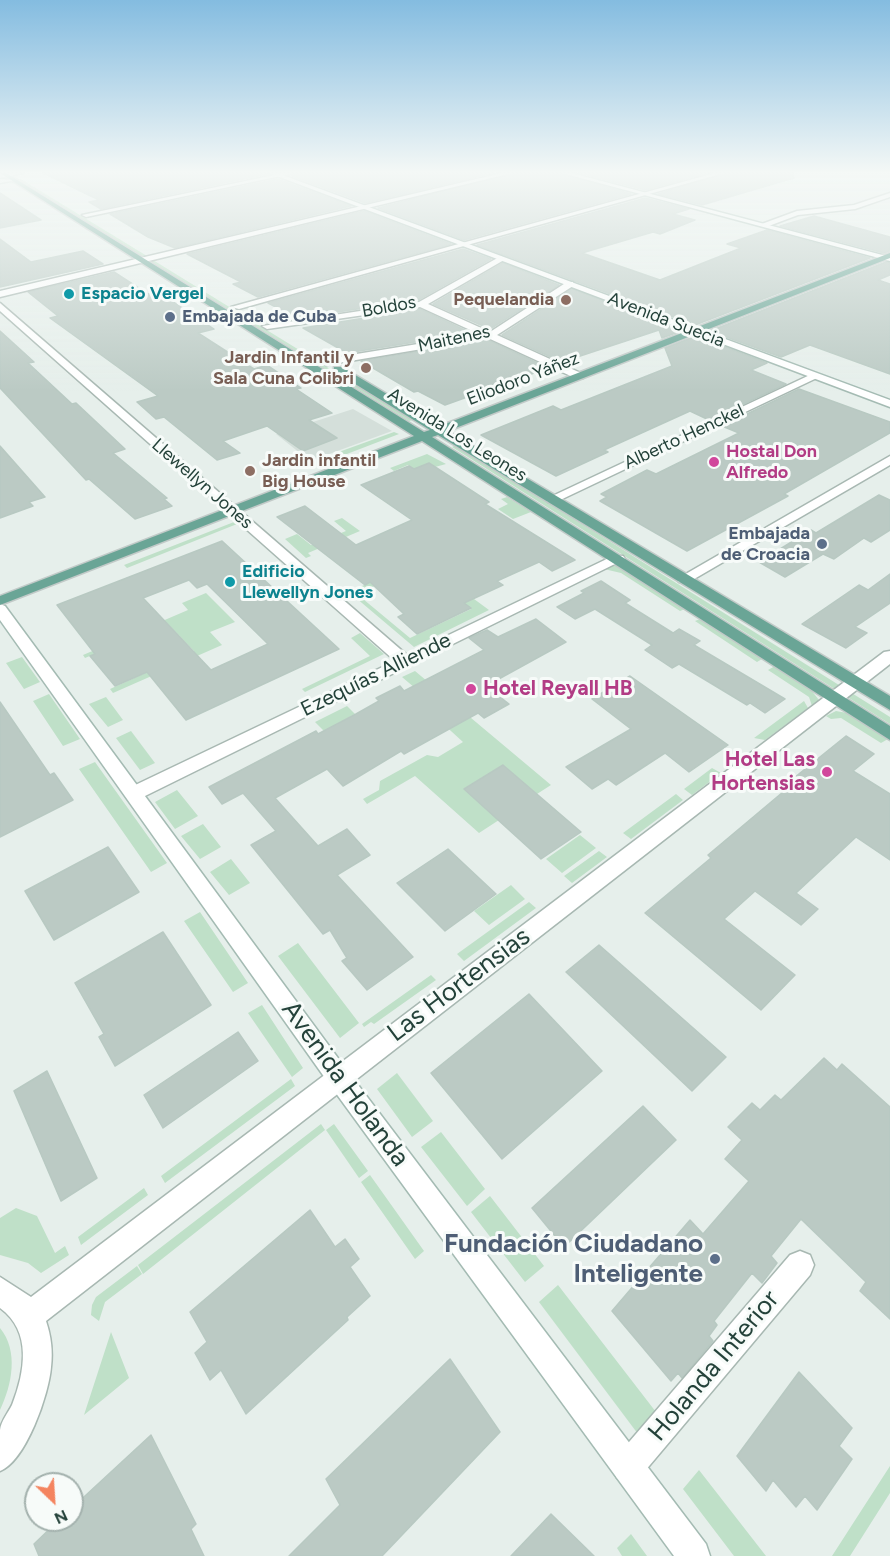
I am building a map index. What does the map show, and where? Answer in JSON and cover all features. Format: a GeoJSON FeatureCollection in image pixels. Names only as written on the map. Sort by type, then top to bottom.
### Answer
{"type":"FeatureCollection","features":[{"type":"Feature","properties":{"kind":"main road","name":"Avenida Los Leones"},"geometry":{"type":"LineString","coordinates":[[127,246],[890,734]]}},
{"type":"Feature","properties":{"kind":"main road"},"geometry":{"type":"LineString","coordinates":[[155,257],[296,344]]}},
{"type":"Feature","properties":{"kind":"main road","name":"Eliodoro Yáñez"},"geometry":{"type":"LineString","coordinates":[[0,601],[888,257]]}},
{"type":"Feature","properties":{"kind":"main road","name":"Avenida Los Leones"},"geometry":{"type":"LineString","coordinates":[[316,356],[890,704]]}},
{"type":"Feature","properties":{"kind":"street"},"geometry":{"type":"LineString","coordinates":[[0,294],[143,256],[155,257],[203,246]]}},
{"type":"Feature","properties":{"kind":"street"},"geometry":{"type":"LineString","coordinates":[[236,307],[459,246]]}},
{"type":"Feature","properties":{"kind":"street","name":"Avenida Suecia"},"geometry":{"type":"LineString","coordinates":[[469,246],[890,404]]}},
{"type":"Feature","properties":{"kind":"street"},"geometry":{"type":"LineString","coordinates":[[844,246],[888,257]]}},
{"type":"Feature","properties":{"kind":"street","name":"Boldos"},"geometry":{"type":"LineString","coordinates":[[267,326],[421,303],[501,258]]}},
{"type":"Feature","properties":{"kind":"street","name":"Maitenes"},"geometry":{"type":"LineString","coordinates":[[326,362],[491,335],[570,284]]}},
{"type":"Feature","properties":{"kind":"street"},"geometry":{"type":"LineString","coordinates":[[421,303],[579,376]]}},
{"type":"Feature","properties":{"kind":"street","name":"Llewellyn Jones"},"geometry":{"type":"LineString","coordinates":[[0,306],[405,661]]}},
{"type":"Feature","properties":{"kind":"street","name":"Alberto Henckel"},"geometry":{"type":"LineString","coordinates":[[552,498],[816,376]]}},
{"type":"Feature","properties":{"kind":"street"},"geometry":{"type":"LineString","coordinates":[[684,579],[890,460]]}},
{"type":"Feature","properties":{"kind":"street","name":"Ezequías Alliende"},"geometry":{"type":"LineString","coordinates":[[135,793],[618,559]]}},
{"type":"Feature","properties":{"kind":"street","name":"Avenida Holanda"},"geometry":{"type":"LineString","coordinates":[[0,609],[338,1077],[694,1556]]}},
{"type":"Feature","properties":{"kind":"street","name":"Las Hortensias"},"geometry":{"type":"LineString","coordinates":[[29,1316],[890,656]]}},
{"type":"Feature","properties":{"kind":"street","name":"Holanda Interior"},"geometry":{"type":"LineString","coordinates":[[628,1467],[800,1265]]}},
{"type":"Feature","properties":{"kind":"street"},"geometry":{"type":"LineString","coordinates":[[0,1291],[13,1297],[29,1316],[38,1345],[36,1380],[23,1419],[0,1456]]}},
{"type":"Feature","properties":{"kind":"shaded area"},"geometry":{"type":"Polygon","coordinates":[[[353,409],[392,431],[310,461],[276,434],[353,409]]]}},
{"type":"Feature","properties":{"kind":"green space"},"geometry":{"type":"Polygon","coordinates":[[[125,246],[130,246],[147,256],[143,257],[125,246]]]}},
{"type":"Feature","properties":{"kind":"green space"},"geometry":{"type":"Polygon","coordinates":[[[153,260],[413,420],[409,421],[150,261],[153,260]]]}},
{"type":"Feature","properties":{"kind":"green space"},"geometry":{"type":"Polygon","coordinates":[[[394,432],[399,434],[326,462],[325,457],[394,432]]]}},
{"type":"Feature","properties":{"kind":"green space"},"geometry":{"type":"Polygon","coordinates":[[[456,445],[890,717],[890,724],[452,447],[456,445]]]}},
{"type":"Feature","properties":{"kind":"green space"},"geometry":{"type":"Polygon","coordinates":[[[427,454],[446,464],[435,467],[429,463],[414,469],[408,465],[394,471],[390,468],[427,454]]]}},
{"type":"Feature","properties":{"kind":"green space"},"geometry":{"type":"Polygon","coordinates":[[[507,497],[531,512],[513,519],[498,509],[508,504],[501,499],[507,497]]]}},
{"type":"Feature","properties":{"kind":"green space"},"geometry":{"type":"Polygon","coordinates":[[[342,518],[360,531],[308,553],[311,556],[306,558],[285,539],[297,534],[311,545],[346,531],[334,521],[342,518]]]}},
{"type":"Feature","properties":{"kind":"green space"},"geometry":{"type":"Polygon","coordinates":[[[234,522],[237,524],[127,568],[124,565],[234,522]]]}},
{"type":"Feature","properties":{"kind":"green space"},"geometry":{"type":"Polygon","coordinates":[[[421,559],[426,563],[357,594],[410,638],[471,609],[447,589],[455,585],[489,610],[414,647],[349,592],[421,559]]]}},
{"type":"Feature","properties":{"kind":"green space"},"geometry":{"type":"Polygon","coordinates":[[[615,564],[685,609],[680,611],[621,573],[604,569],[615,564]]]}},
{"type":"Feature","properties":{"kind":"green space"},"geometry":{"type":"Polygon","coordinates":[[[206,593],[235,622],[210,632],[222,645],[113,693],[110,689],[194,651],[167,623],[85,658],[83,655],[188,610],[182,603],[206,593]]]}},
{"type":"Feature","properties":{"kind":"green space"},"geometry":{"type":"Polygon","coordinates":[[[700,619],[762,659],[757,662],[695,621],[700,619]]]}},
{"type":"Feature","properties":{"kind":"green space"},"geometry":{"type":"Polygon","coordinates":[[[360,633],[384,654],[305,692],[302,689],[370,656],[351,638],[360,633]]]}},
{"type":"Feature","properties":{"kind":"green space"},"geometry":{"type":"Polygon","coordinates":[[[22,657],[40,682],[24,689],[6,663],[22,657]]]}},
{"type":"Feature","properties":{"kind":"green space"},"geometry":{"type":"Polygon","coordinates":[[[775,666],[811,690],[819,700],[812,706],[809,697],[768,670],[775,666]]]}},
{"type":"Feature","properties":{"kind":"green space"},"geometry":{"type":"Polygon","coordinates":[[[415,671],[551,785],[537,794],[503,765],[465,788],[499,820],[479,833],[415,776],[367,804],[363,799],[379,790],[380,781],[427,755],[438,757],[463,742],[440,721],[448,716],[402,677],[415,671]]]}},
{"type":"Feature","properties":{"kind":"green space"},"geometry":{"type":"Polygon","coordinates":[[[49,694],[80,739],[63,746],[33,701],[49,694]]]}},
{"type":"Feature","properties":{"kind":"green space"},"geometry":{"type":"Polygon","coordinates":[[[106,697],[123,720],[108,727],[89,704],[106,697]]]}},
{"type":"Feature","properties":{"kind":"green space"},"geometry":{"type":"Polygon","coordinates":[[[804,701],[808,708],[765,740],[754,738],[804,701]]]}},
{"type":"Feature","properties":{"kind":"green space"},"geometry":{"type":"Polygon","coordinates":[[[347,706],[355,714],[324,731],[315,722],[347,706]]]}},
{"type":"Feature","properties":{"kind":"green space"},"geometry":{"type":"Polygon","coordinates":[[[836,711],[847,713],[888,739],[881,743],[841,718],[831,719],[826,716],[836,711]]]}},
{"type":"Feature","properties":{"kind":"green space"},"geometry":{"type":"Polygon","coordinates":[[[131,731],[155,763],[140,770],[116,738],[131,731]]]}},
{"type":"Feature","properties":{"kind":"green space"},"geometry":{"type":"Polygon","coordinates":[[[95,762],[167,863],[151,872],[79,769],[95,762]]]}},
{"type":"Feature","properties":{"kind":"green space"},"geometry":{"type":"Polygon","coordinates":[[[712,768],[721,773],[692,795],[684,789],[712,768]]]}},
{"type":"Feature","properties":{"kind":"green space"},"geometry":{"type":"Polygon","coordinates":[[[177,790],[198,816],[175,829],[155,802],[177,790]]]}},
{"type":"Feature","properties":{"kind":"green space"},"geometry":{"type":"Polygon","coordinates":[[[676,794],[683,800],[631,839],[623,833],[676,794]]]}},
{"type":"Feature","properties":{"kind":"green space"},"geometry":{"type":"Polygon","coordinates":[[[203,824],[221,847],[200,859],[181,836],[203,824]]]}},
{"type":"Feature","properties":{"kind":"green space"},"geometry":{"type":"Polygon","coordinates":[[[580,835],[596,848],[562,873],[546,859],[580,835]]]}},
{"type":"Feature","properties":{"kind":"green space"},"geometry":{"type":"Polygon","coordinates":[[[599,851],[607,857],[572,883],[564,876],[599,851]]]}},
{"type":"Feature","properties":{"kind":"green space"},"geometry":{"type":"Polygon","coordinates":[[[231,859],[250,883],[229,895],[210,872],[231,859]]]}},
{"type":"Feature","properties":{"kind":"green space"},"geometry":{"type":"Polygon","coordinates":[[[511,885],[525,899],[489,925],[474,911],[511,885]]]}},
{"type":"Feature","properties":{"kind":"green space"},"geometry":{"type":"Polygon","coordinates":[[[529,902],[536,908],[464,961],[457,954],[529,902]]]}},
{"type":"Feature","properties":{"kind":"green space"},"geometry":{"type":"Polygon","coordinates":[[[200,912],[248,983],[233,992],[184,921],[200,912]]]}},
{"type":"Feature","properties":{"kind":"green space"},"geometry":{"type":"Polygon","coordinates":[[[298,943],[359,1023],[340,1038],[278,956],[298,943]]]}},
{"type":"Feature","properties":{"kind":"green space"},"geometry":{"type":"Polygon","coordinates":[[[431,975],[436,980],[374,1024],[371,1022],[364,1027],[362,1024],[431,975]]]}},
{"type":"Feature","properties":{"kind":"green space"},"geometry":{"type":"Polygon","coordinates":[[[262,1005],[303,1068],[292,1077],[248,1013],[262,1005]]]}},
{"type":"Feature","properties":{"kind":"green space"},"geometry":{"type":"Polygon","coordinates":[[[397,1073],[433,1121],[412,1137],[377,1089],[397,1073]]]}},
{"type":"Feature","properties":{"kind":"green space"},"geometry":{"type":"Polygon","coordinates":[[[291,1079],[295,1086],[165,1183],[161,1176],[291,1079]]]}},
{"type":"Feature","properties":{"kind":"green space"},"geometry":{"type":"Polygon","coordinates":[[[321,1124],[325,1130],[143,1274],[138,1265],[321,1124]]]}},
{"type":"Feature","properties":{"kind":"green space"},"geometry":{"type":"Polygon","coordinates":[[[334,1124],[368,1171],[359,1178],[326,1130],[334,1124]]]}},
{"type":"Feature","properties":{"kind":"green space"},"geometry":{"type":"Polygon","coordinates":[[[441,1132],[485,1189],[467,1206],[421,1147],[441,1132]]]}},
{"type":"Feature","properties":{"kind":"green space"},"geometry":{"type":"Polygon","coordinates":[[[370,1175],[424,1251],[415,1259],[361,1182],[370,1175]]]}},
{"type":"Feature","properties":{"kind":"green space"},"geometry":{"type":"Polygon","coordinates":[[[144,1188],[148,1195],[81,1245],[78,1237],[144,1188]]]}},
{"type":"Feature","properties":{"kind":"green space"},"geometry":{"type":"Polygon","coordinates":[[[490,1196],[544,1266],[525,1282],[471,1212],[490,1196]]]}},
{"type":"Feature","properties":{"kind":"green space"},"geometry":{"type":"Polygon","coordinates":[[[16,1208],[37,1216],[55,1253],[65,1246],[69,1255],[41,1273],[28,1263],[0,1255],[0,1218],[16,1208]]]}},
{"type":"Feature","properties":{"kind":"green space"},"geometry":{"type":"Polygon","coordinates":[[[137,1266],[142,1274],[105,1302],[99,1321],[91,1315],[96,1297],[137,1266]]]}},
{"type":"Feature","properties":{"kind":"green space"},"geometry":{"type":"Polygon","coordinates":[[[558,1285],[666,1425],[647,1446],[539,1302],[558,1285]]]}},
{"type":"Feature","properties":{"kind":"green space"},"geometry":{"type":"Polygon","coordinates":[[[0,1328],[10,1347],[12,1368],[8,1390],[0,1410],[0,1328]]]}},
{"type":"Feature","properties":{"kind":"green space"},"geometry":{"type":"Polygon","coordinates":[[[111,1332],[129,1378],[84,1415],[111,1332]]]}},
{"type":"Feature","properties":{"kind":"green space"},"geometry":{"type":"Polygon","coordinates":[[[890,1466],[890,1493],[850,1556],[832,1556],[890,1466]]]}},
{"type":"Feature","properties":{"kind":"green space"},"geometry":{"type":"Polygon","coordinates":[[[699,1470],[766,1556],[734,1556],[683,1489],[699,1470]]]}},
{"type":"Feature","properties":{"kind":"green space"},"geometry":{"type":"Polygon","coordinates":[[[631,1534],[647,1556],[622,1556],[617,1548],[631,1534]]]}},
{"type":"Feature","properties":{"kind":"building"},"geometry":{"type":"Polygon","coordinates":[[[0,246],[9,246],[31,262],[83,251],[103,264],[0,287],[0,246]]]}},
{"type":"Feature","properties":{"kind":"building"},"geometry":{"type":"Polygon","coordinates":[[[222,246],[445,246],[258,297],[233,284],[241,282],[187,254],[222,246]]]}},
{"type":"Feature","properties":{"kind":"building"},"geometry":{"type":"Polygon","coordinates":[[[479,246],[607,246],[582,253],[660,280],[741,248],[733,246],[824,246],[870,258],[695,325],[479,246]]]}},
{"type":"Feature","properties":{"kind":"building"},"geometry":{"type":"Polygon","coordinates":[[[856,246],[890,246],[890,251],[884,253],[856,246]]]}},
{"type":"Feature","properties":{"kind":"building"},"geometry":{"type":"Polygon","coordinates":[[[463,249],[491,259],[418,300],[297,318],[268,303],[463,249]]]}},
{"type":"Feature","properties":{"kind":"building"},"geometry":{"type":"Polygon","coordinates":[[[886,262],[890,263],[890,275],[878,280],[890,284],[890,374],[810,345],[781,357],[710,331],[886,262]]]}},
{"type":"Feature","properties":{"kind":"building"},"geometry":{"type":"Polygon","coordinates":[[[503,263],[559,285],[490,329],[433,304],[503,263]]]}},
{"type":"Feature","properties":{"kind":"building"},"geometry":{"type":"Polygon","coordinates":[[[114,272],[148,294],[157,291],[214,329],[198,333],[254,369],[267,365],[301,388],[296,389],[332,413],[309,420],[337,438],[303,451],[267,426],[223,441],[240,453],[217,460],[164,417],[156,419],[137,402],[158,396],[50,318],[58,316],[28,292],[114,272]]]}},
{"type":"Feature","properties":{"kind":"building"},"geometry":{"type":"Polygon","coordinates":[[[572,289],[681,331],[662,338],[659,330],[562,362],[502,335],[572,289]]]}},
{"type":"Feature","properties":{"kind":"building"},"geometry":{"type":"Polygon","coordinates":[[[420,309],[471,333],[347,353],[303,328],[420,309]]]}},
{"type":"Feature","properties":{"kind":"building"},"geometry":{"type":"Polygon","coordinates":[[[0,331],[34,362],[28,363],[72,404],[76,403],[125,449],[113,453],[167,498],[164,499],[172,506],[135,519],[89,479],[86,480],[0,388],[0,331]]]}},
{"type":"Feature","properties":{"kind":"building"},"geometry":{"type":"Polygon","coordinates":[[[696,336],[767,363],[751,370],[786,384],[709,420],[690,411],[604,450],[608,452],[556,476],[481,435],[553,406],[561,410],[672,366],[665,348],[696,336]]]}},
{"type":"Feature","properties":{"kind":"building"},"geometry":{"type":"Polygon","coordinates":[[[488,340],[548,368],[445,405],[418,391],[414,392],[361,361],[488,340]]]}},
{"type":"Feature","properties":{"kind":"building"},"geometry":{"type":"Polygon","coordinates":[[[799,389],[890,422],[890,433],[784,494],[788,496],[687,551],[600,501],[607,497],[601,494],[647,470],[656,474],[739,433],[722,426],[799,389]]]}},
{"type":"Feature","properties":{"kind":"building"},"geometry":{"type":"Polygon","coordinates":[[[0,446],[45,497],[29,502],[33,506],[0,518],[0,446]]]}},
{"type":"Feature","properties":{"kind":"building"},"geometry":{"type":"Polygon","coordinates":[[[429,463],[489,502],[485,504],[575,560],[552,571],[539,562],[497,581],[503,585],[464,603],[471,608],[417,634],[398,617],[404,614],[370,582],[365,585],[277,517],[305,506],[356,545],[412,520],[361,485],[409,466],[414,469],[429,463]]]}},
{"type":"Feature","properties":{"kind":"building"},"geometry":{"type":"Polygon","coordinates":[[[879,495],[890,500],[890,530],[871,542],[864,538],[834,559],[823,554],[785,577],[759,562],[811,530],[816,533],[879,495]]]}},
{"type":"Feature","properties":{"kind":"building"},"geometry":{"type":"Polygon","coordinates":[[[222,541],[339,649],[186,720],[147,672],[115,686],[90,656],[95,654],[57,605],[222,541]],[[189,580],[143,598],[211,670],[268,644],[207,584],[197,588],[189,580]]]}},
{"type":"Feature","properties":{"kind":"building"},"geometry":{"type":"Polygon","coordinates":[[[890,574],[890,603],[855,627],[867,633],[846,648],[802,624],[859,585],[868,590],[890,574]]]}},
{"type":"Feature","properties":{"kind":"building"},"geometry":{"type":"Polygon","coordinates":[[[601,581],[630,600],[625,603],[673,633],[679,629],[700,641],[694,645],[785,699],[765,713],[750,703],[747,705],[679,664],[672,668],[645,650],[652,645],[595,609],[575,619],[557,607],[601,581]]]}},
{"type":"Feature","properties":{"kind":"building"},"geometry":{"type":"Polygon","coordinates":[[[536,619],[566,642],[486,686],[509,704],[484,718],[478,713],[404,754],[401,751],[343,786],[327,769],[275,798],[318,846],[347,829],[370,855],[337,875],[413,957],[367,990],[342,961],[347,958],[330,930],[323,934],[251,845],[276,831],[243,793],[222,804],[209,787],[316,731],[318,734],[356,714],[379,701],[376,698],[400,686],[404,691],[484,650],[469,638],[487,630],[498,637],[536,619]]]}},
{"type":"Feature","properties":{"kind":"building"},"geometry":{"type":"Polygon","coordinates":[[[630,676],[728,745],[689,772],[665,753],[616,785],[608,779],[592,789],[566,767],[631,729],[592,699],[630,676]]]}},
{"type":"Feature","properties":{"kind":"building"},"geometry":{"type":"Polygon","coordinates":[[[0,702],[50,775],[54,773],[73,800],[0,837],[0,702]]]}},
{"type":"Feature","properties":{"kind":"building"},"geometry":{"type":"Polygon","coordinates":[[[846,736],[874,754],[853,771],[890,794],[890,860],[856,837],[796,893],[818,909],[801,925],[755,891],[724,919],[795,975],[761,1010],[645,913],[711,858],[708,855],[783,792],[779,790],[846,736]]]}},
{"type":"Feature","properties":{"kind":"building"},"geometry":{"type":"Polygon","coordinates":[[[503,765],[581,832],[541,859],[464,789],[503,765]]]}},
{"type":"Feature","properties":{"kind":"building"},"geometry":{"type":"Polygon","coordinates":[[[108,847],[139,892],[54,940],[25,891],[108,847]]]}},
{"type":"Feature","properties":{"kind":"building"},"geometry":{"type":"Polygon","coordinates":[[[448,849],[496,894],[445,931],[397,883],[448,849]]]}},
{"type":"Feature","properties":{"kind":"building"},"geometry":{"type":"Polygon","coordinates":[[[163,932],[211,1005],[115,1066],[99,1037],[104,1034],[75,983],[163,932]]]}},
{"type":"Feature","properties":{"kind":"building"},"geometry":{"type":"Polygon","coordinates":[[[599,945],[726,1057],[692,1091],[566,972],[599,945]]]}},
{"type":"Feature","properties":{"kind":"building"},"geometry":{"type":"Polygon","coordinates":[[[529,994],[602,1071],[502,1159],[431,1073],[529,994]]]}},
{"type":"Feature","properties":{"kind":"building"},"geometry":{"type":"Polygon","coordinates":[[[238,1032],[258,1061],[163,1128],[144,1095],[238,1032]]]}},
{"type":"Feature","properties":{"kind":"building"},"geometry":{"type":"Polygon","coordinates":[[[824,1058],[837,1070],[842,1064],[890,1107],[890,1319],[860,1291],[866,1282],[801,1219],[771,1256],[777,1263],[762,1283],[752,1273],[714,1321],[717,1325],[709,1336],[713,1341],[682,1378],[678,1373],[671,1381],[612,1311],[690,1220],[703,1234],[749,1181],[725,1159],[742,1140],[728,1127],[752,1103],[760,1110],[775,1095],[781,1100],[824,1058]]]}},
{"type":"Feature","properties":{"kind":"building"},"geometry":{"type":"Polygon","coordinates":[[[47,1071],[97,1178],[61,1201],[14,1091],[47,1071]]]}},
{"type":"Feature","properties":{"kind":"building"},"geometry":{"type":"Polygon","coordinates":[[[643,1106],[676,1140],[564,1247],[532,1208],[643,1106]]]}},
{"type":"Feature","properties":{"kind":"building"},"geometry":{"type":"Polygon","coordinates":[[[310,1210],[335,1247],[345,1239],[359,1259],[350,1267],[370,1296],[347,1317],[348,1320],[246,1414],[221,1370],[210,1380],[195,1353],[207,1342],[190,1312],[310,1210]]]}},
{"type":"Feature","properties":{"kind":"building"},"geometry":{"type":"Polygon","coordinates":[[[450,1359],[500,1432],[382,1556],[289,1556],[340,1505],[326,1479],[450,1359]]]}},
{"type":"Feature","properties":{"kind":"building"},"geometry":{"type":"Polygon","coordinates":[[[799,1372],[852,1428],[839,1446],[852,1459],[817,1510],[805,1496],[796,1507],[773,1480],[766,1491],[737,1456],[799,1372]]]}},
{"type":"Feature","properties":{"kind":"building"},"geometry":{"type":"Polygon","coordinates":[[[151,1435],[196,1524],[191,1529],[204,1556],[39,1556],[34,1544],[46,1532],[84,1532],[84,1497],[151,1435]]]}},
{"type":"Feature","properties":{"kind":"building"},"geometry":{"type":"Polygon","coordinates":[[[551,1514],[594,1556],[511,1556],[551,1514]]]}},
{"type":"Feature","properties":{"kind":"place","name":"Espacio Vergel"},"geometry":{"type":"Point","coordinates":[69,294]}},
{"type":"Feature","properties":{"kind":"place","name":"Pequelandia"},"geometry":{"type":"Point","coordinates":[566,300]}},
{"type":"Feature","properties":{"kind":"place","name":"Embajada de Cuba"},"geometry":{"type":"Point","coordinates":[170,317]}},
{"type":"Feature","properties":{"kind":"place","name":"Jardin Infantil y Sala Cuna Colibri"},"geometry":{"type":"Point","coordinates":[366,368]}},
{"type":"Feature","properties":{"kind":"place","name":"Hostal Don Alfredo"},"geometry":{"type":"Point","coordinates":[714,462]}},
{"type":"Feature","properties":{"kind":"place","name":"Jardin infantil Big House"},"geometry":{"type":"Point","coordinates":[250,471]}},
{"type":"Feature","properties":{"kind":"place","name":"Embajada de Croacia"},"geometry":{"type":"Point","coordinates":[822,544]}},
{"type":"Feature","properties":{"kind":"place","name":"Edificio Llewellyn Jones"},"geometry":{"type":"Point","coordinates":[230,582]}},
{"type":"Feature","properties":{"kind":"place","name":"Hotel Reyall HB"},"geometry":{"type":"Point","coordinates":[471,689]}},
{"type":"Feature","properties":{"kind":"place","name":"Hotel Las Hortensias"},"geometry":{"type":"Point","coordinates":[827,772]}},
{"type":"Feature","properties":{"kind":"place","name":"Fundación Ciudadano Inteligente"},"geometry":{"type":"Point","coordinates":[715,1259]}}]}
